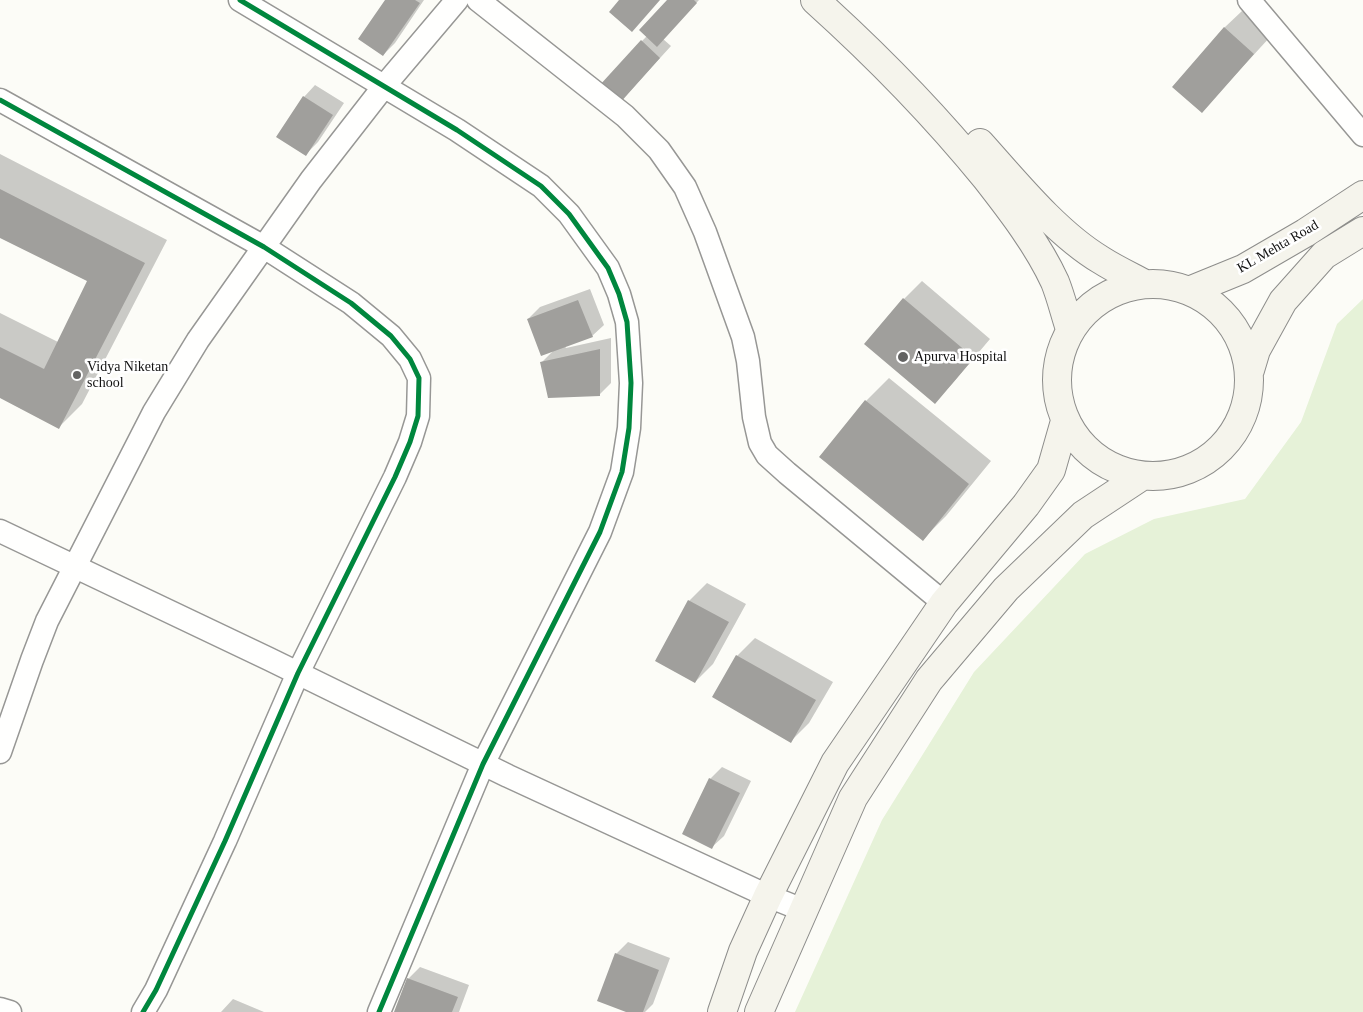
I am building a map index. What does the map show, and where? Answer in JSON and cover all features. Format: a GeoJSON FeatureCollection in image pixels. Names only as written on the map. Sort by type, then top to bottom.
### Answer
{"type":"FeatureCollection","features":[{"type":"Feature","properties":{"kind":"street"},"geometry":{"type":"LineString","coordinates":[[240,0],[457,130],[541,186],[569,214],[608,268],[619,294],[627,322],[631,383],[629,428],[622,472],[600,532],[483,764],[379,1012]]}},
{"type":"Feature","properties":{"kind":"street"},"geometry":{"type":"LineString","coordinates":[[0,752],[44,629],[154,412],[203,332],[311,180],[384,86],[457,0]]}},
{"type":"Feature","properties":{"kind":"street"},"geometry":{"type":"LineString","coordinates":[[478,0],[625,116],[659,150],[685,187],[705,232],[743,337],[748,361],[754,417],[760,443],[767,455],[944,602]]}},
{"type":"Feature","properties":{"kind":"street"},"geometry":{"type":"LineString","coordinates":[[815,0],[904,84],[958,144],[1008,207],[1045,263],[1055,283],[1070,329]]}},
{"type":"Feature","properties":{"kind":"street"},"geometry":{"type":"LineString","coordinates":[[842,0],[897,52],[1031,200],[1057,225],[1100,260],[1145,284]]}},
{"type":"Feature","properties":{"kind":"street"},"geometry":{"type":"LineString","coordinates":[[1249,0],[1363,135]]}},
{"type":"Feature","properties":{"kind":"street"},"geometry":{"type":"LineString","coordinates":[[0,100],[264,247],[351,303],[391,336],[410,360],[419,378],[418,416],[410,442],[395,477],[298,673],[225,841],[156,990],[143,1012]]}},
{"type":"Feature","properties":{"kind":"street","name":"KL Mehta Road"},"geometry":{"type":"LineString","coordinates":[[1190,291],[1243,269],[1306,233],[1363,195]]}},
{"type":"Feature","properties":{"kind":"street"},"geometry":{"type":"LineString","coordinates":[[1250,370],[1240,337],[1231,322],[1219,309],[1205,298],[1190,291],[1167,285],[1145,284],[1115,291],[1090,307],[1070,329],[1058,359],[1056,390],[1065,421],[1078,442],[1096,459],[1118,471],[1142,476],[1171,476],[1198,466],[1222,449],[1239,426],[1248,399],[1250,370],[1256,350],[1283,300],[1324,255],[1363,231]]}},
{"type":"Feature","properties":{"kind":"street"},"geometry":{"type":"LineString","coordinates":[[722,1012],[743,951],[768,896],[835,763],[944,602],[1026,505],[1050,470],[1065,421]]}},
{"type":"Feature","properties":{"kind":"street"},"geometry":{"type":"LineString","coordinates":[[759,1012],[853,798],[929,680],[1006,589],[1076,521],[1142,476]]}},
{"type":"Feature","properties":{"kind":"street"},"geometry":{"type":"LineString","coordinates":[[0,531],[298,673],[483,764],[768,896],[803,910]]}},
{"type":"Feature","properties":{"kind":"street"},"geometry":{"type":"LineString","coordinates":[[0,1008],[10,1012]]}},
{"type":"Feature","properties":{"kind":"green space"},"geometry":{"type":"Polygon","coordinates":[[[1363,299],[1363,1012],[795,1012],[882,820],[974,672],[1085,554],[1154,519],[1245,499],[1301,422],[1337,324],[1363,299]]]}},
{"type":"Feature","properties":{"kind":"building"},"geometry":{"type":"Polygon","coordinates":[[[385,0],[415,0],[420,3],[383,56],[358,39],[385,0]]]}},
{"type":"Feature","properties":{"kind":"building"},"geometry":{"type":"Polygon","coordinates":[[[619,0],[660,0],[632,32],[609,12],[619,0]]]}},
{"type":"Feature","properties":{"kind":"building"},"geometry":{"type":"Polygon","coordinates":[[[667,0],[694,0],[697,3],[657,47],[639,30],[667,0]]]}},
{"type":"Feature","properties":{"kind":"building"},"geometry":{"type":"Polygon","coordinates":[[[1224,27],[1254,54],[1202,113],[1172,87],[1224,27]]]}},
{"type":"Feature","properties":{"kind":"building"},"geometry":{"type":"Polygon","coordinates":[[[641,40],[660,58],[619,104],[599,86],[641,40]]]}},
{"type":"Feature","properties":{"kind":"building"},"geometry":{"type":"Polygon","coordinates":[[[303,96],[333,115],[306,156],[276,137],[303,96]]]}},
{"type":"Feature","properties":{"kind":"building"},"geometry":{"type":"Polygon","coordinates":[[[0,189],[145,263],[59,429],[0,398],[0,347],[44,369],[87,281],[0,238],[0,189]]]}},
{"type":"Feature","properties":{"kind":"building"},"geometry":{"type":"Polygon","coordinates":[[[903,298],[974,358],[935,404],[864,344],[903,298]]]}},
{"type":"Feature","properties":{"kind":"building"},"geometry":{"type":"Polygon","coordinates":[[[578,300],[593,337],[541,356],[527,319],[578,300]]]}},
{"type":"Feature","properties":{"kind":"building"},"geometry":{"type":"Polygon","coordinates":[[[600,349],[600,396],[548,398],[540,362],[600,349]]]}},
{"type":"Feature","properties":{"kind":"building"},"geometry":{"type":"Polygon","coordinates":[[[865,400],[969,484],[923,541],[819,457],[865,400]]]}},
{"type":"Feature","properties":{"kind":"building"},"geometry":{"type":"Polygon","coordinates":[[[688,600],[729,622],[695,683],[655,661],[688,600]]]}},
{"type":"Feature","properties":{"kind":"building"},"geometry":{"type":"Polygon","coordinates":[[[736,655],[816,700],[791,743],[712,697],[736,655]]]}},
{"type":"Feature","properties":{"kind":"building"},"geometry":{"type":"Polygon","coordinates":[[[709,778],[740,793],[712,849],[682,834],[709,778]]]}},
{"type":"Feature","properties":{"kind":"building"},"geometry":{"type":"Polygon","coordinates":[[[615,953],[659,970],[643,1012],[626,1012],[597,1001],[615,953]]]}},
{"type":"Feature","properties":{"kind":"building"},"geometry":{"type":"Polygon","coordinates":[[[407,978],[458,997],[452,1012],[394,1012],[407,978]]]}},
{"type":"Feature","properties":{"kind":"cycle path"},"geometry":{"type":"LineString","coordinates":[[240,0],[457,130],[541,186],[569,214],[608,268],[619,294],[627,322],[631,383],[629,428],[622,472],[600,532],[483,764],[379,1012]]}},
{"type":"Feature","properties":{"kind":"cycle path"},"geometry":{"type":"LineString","coordinates":[[0,100],[264,247],[351,303],[391,336],[410,359],[419,378],[418,416],[410,442],[395,477],[298,673],[225,841],[156,990],[143,1012]]}},
{"type":"Feature","properties":{"kind":"place","name":"Apurva Hospital"},"geometry":{"type":"Point","coordinates":[903,357]}},
{"type":"Feature","properties":{"kind":"place","name":"Vidya Niketan school"},"geometry":{"type":"Point","coordinates":[77,375]}}]}
